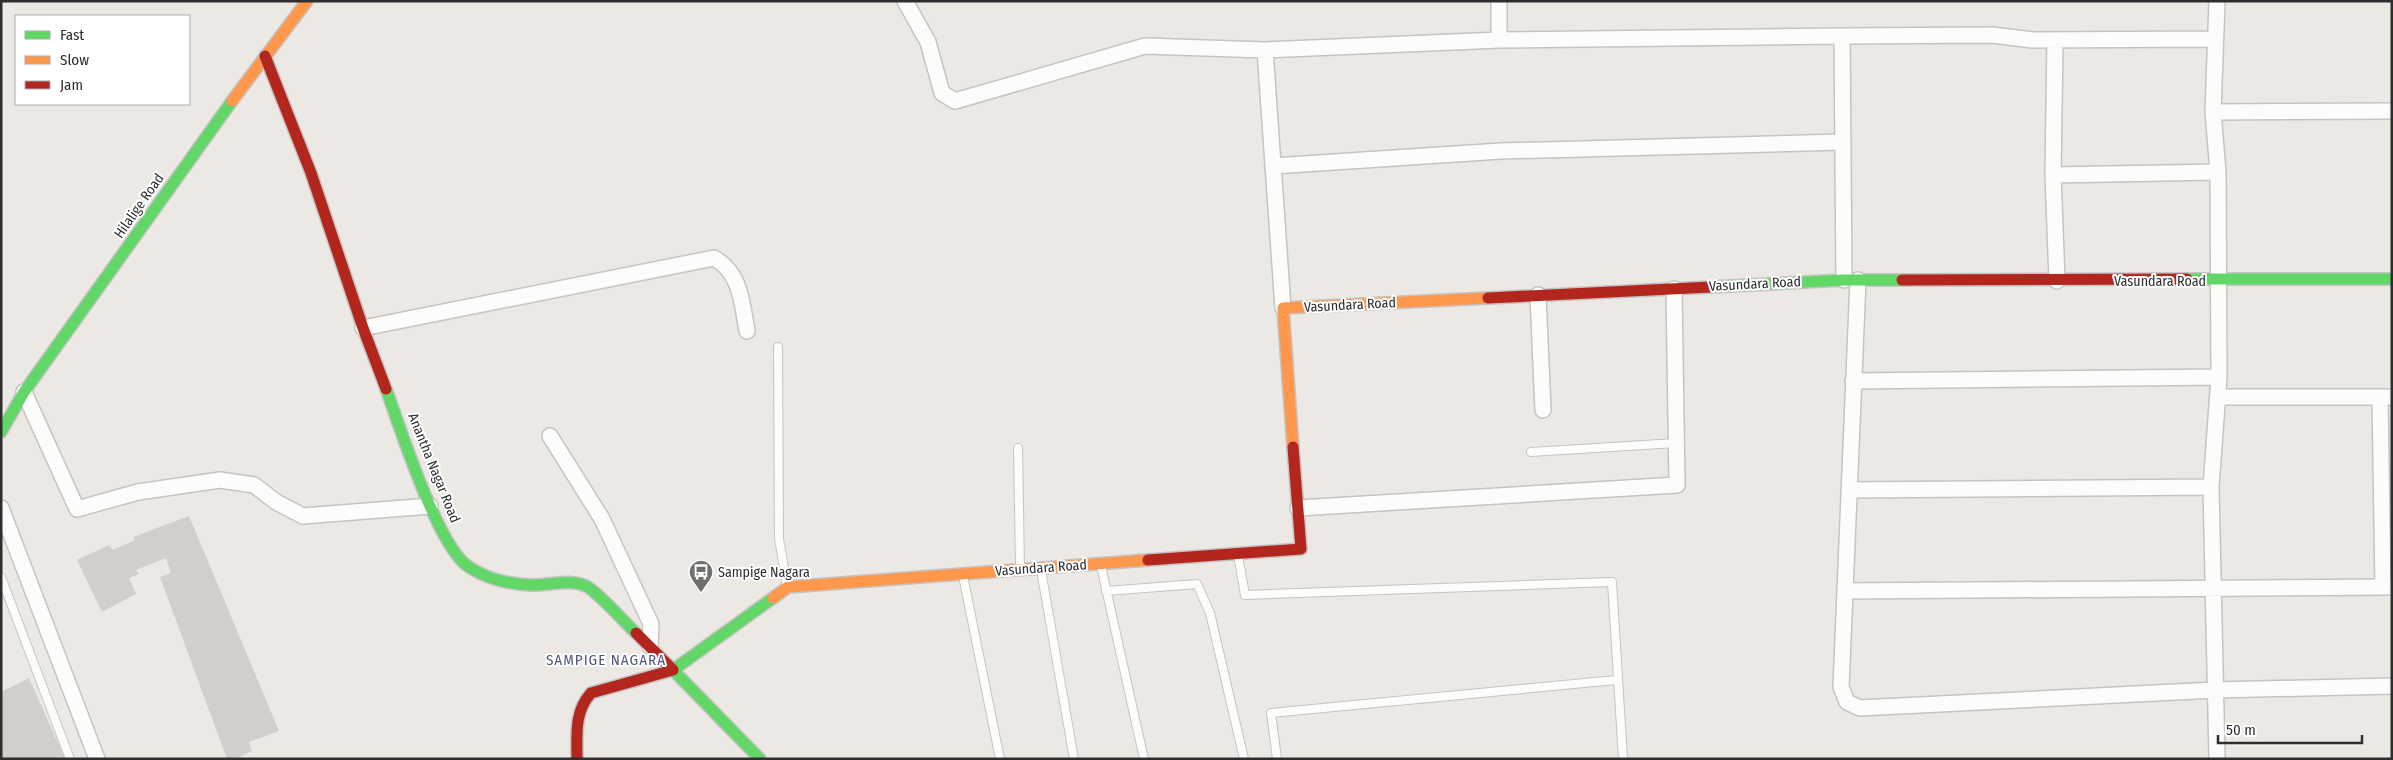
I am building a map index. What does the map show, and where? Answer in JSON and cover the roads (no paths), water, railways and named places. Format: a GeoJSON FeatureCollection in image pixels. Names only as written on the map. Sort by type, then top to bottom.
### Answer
{"type":"FeatureCollection","features":[{"type":"Feature","properties":{"kind":"street","name":"Hilalige Road"},"geometry":{"type":"LineString","coordinates":[[1,432],[24,392],[265,56],[307,1]]}},
{"type":"Feature","properties":{"kind":"street"},"geometry":{"type":"LineString","coordinates":[[905,1],[928,42],[942,92],[955,101],[1146,46],[1265,50],[1499,40],[1992,35],[2033,40],[2214,39]]}},
{"type":"Feature","properties":{"kind":"street"},"geometry":{"type":"LineString","coordinates":[[1499,1],[1499,40]]}},
{"type":"Feature","properties":{"kind":"street"},"geometry":{"type":"LineString","coordinates":[[2216,1],[2213,112],[2218,172],[2218,280],[2392,279]]}},
{"type":"Feature","properties":{"kind":"street"},"geometry":{"type":"LineString","coordinates":[[1842,36],[1842,142],[1851,280],[1853,381],[1841,687],[1847,702],[1860,708],[2215,690],[2392,686]]}},
{"type":"Feature","properties":{"kind":"street"},"geometry":{"type":"LineString","coordinates":[[2055,40],[2054,175],[2057,281]]}},
{"type":"Feature","properties":{"kind":"street"},"geometry":{"type":"LineString","coordinates":[[1265,50],[1283,308]]}},
{"type":"Feature","properties":{"kind":"street","name":"Anantha Nagar Road"},"geometry":{"type":"LineString","coordinates":[[265,56],[311,173],[364,328],[430,506],[457,557],[468,567],[498,581],[514,585],[581,584],[588,587],[650,646],[760,759]]}},
{"type":"Feature","properties":{"kind":"street"},"geometry":{"type":"LineString","coordinates":[[2213,112],[2392,111]]}},
{"type":"Feature","properties":{"kind":"street"},"geometry":{"type":"LineString","coordinates":[[1273,166],[1501,151],[1842,142]]}},
{"type":"Feature","properties":{"kind":"street"},"geometry":{"type":"LineString","coordinates":[[2054,175],[2218,172]]}},
{"type":"Feature","properties":{"kind":"street"},"geometry":{"type":"LineString","coordinates":[[364,328],[714,258],[723,263],[732,273],[738,284],[747,331]]}},
{"type":"Feature","properties":{"kind":"street","name":"Vasundara Road"},"geometry":{"type":"LineString","coordinates":[[788,587],[1301,549],[1283,308],[1851,280],[2218,280],[2220,377],[2211,487],[2217,759]]}},
{"type":"Feature","properties":{"kind":"street"},"geometry":{"type":"LineString","coordinates":[[1298,508],[1677,485],[1674,289]]}},
{"type":"Feature","properties":{"kind":"street"},"geometry":{"type":"LineString","coordinates":[[1538,295],[1543,410]]}},
{"type":"Feature","properties":{"kind":"street"},"geometry":{"type":"LineString","coordinates":[[1853,381],[2220,377]]}},
{"type":"Feature","properties":{"kind":"street"},"geometry":{"type":"LineString","coordinates":[[24,392],[77,509],[138,492],[220,480],[254,485],[276,502],[303,516],[430,506]]}},
{"type":"Feature","properties":{"kind":"street"},"geometry":{"type":"LineString","coordinates":[[1845,591],[2387,587],[2386,397],[2219,397]]}},
{"type":"Feature","properties":{"kind":"street"},"geometry":{"type":"LineString","coordinates":[[550,436],[602,518],[651,624],[650,646]]}},
{"type":"Feature","properties":{"kind":"street"},"geometry":{"type":"LineString","coordinates":[[1848,490],[2211,487]]}},
{"type":"Feature","properties":{"kind":"street"},"geometry":{"type":"LineString","coordinates":[[1,508],[97,759]]}},
{"type":"Feature","properties":{"kind":"street"},"geometry":{"type":"LineString","coordinates":[[577,759],[578,723],[582,704],[591,693],[673,670],[788,587]]}},
{"type":"Feature","properties":{"kind":"lane"},"geometry":{"type":"LineString","coordinates":[[778,347],[779,539],[788,587]]}},
{"type":"Feature","properties":{"kind":"lane"},"geometry":{"type":"LineString","coordinates":[[1531,452],[1676,443]]}},
{"type":"Feature","properties":{"kind":"lane"},"geometry":{"type":"LineString","coordinates":[[1018,448],[1020,570]]}},
{"type":"Feature","properties":{"kind":"lane"},"geometry":{"type":"LineString","coordinates":[[1238,553],[1245,595],[1612,582],[1616,680],[1623,759]]}},
{"type":"Feature","properties":{"kind":"lane"},"geometry":{"type":"LineString","coordinates":[[1100,564],[1144,759]]}},
{"type":"Feature","properties":{"kind":"lane"},"geometry":{"type":"LineString","coordinates":[[1041,568],[1074,759]]}},
{"type":"Feature","properties":{"kind":"lane"},"geometry":{"type":"LineString","coordinates":[[962,574],[1000,759]]}},
{"type":"Feature","properties":{"kind":"lane"},"geometry":{"type":"LineString","coordinates":[[1,577],[70,759]]}},
{"type":"Feature","properties":{"kind":"lane"},"geometry":{"type":"LineString","coordinates":[[1106,591],[1197,584],[1210,613],[1244,759]]}},
{"type":"Feature","properties":{"kind":"lane"},"geometry":{"type":"LineString","coordinates":[[1277,759],[1270,712],[1616,680]]}},
{"type":"Feature","properties":{"kind":"place","name":"Sampige Nagara"},"geometry":{"type":"Point","coordinates":[701,593]}},
{"type":"Feature","properties":{"kind":"district","name":"SAMPIGE NAGARA"},"geometry":{"type":"Point","coordinates":[606,660]}}]}
